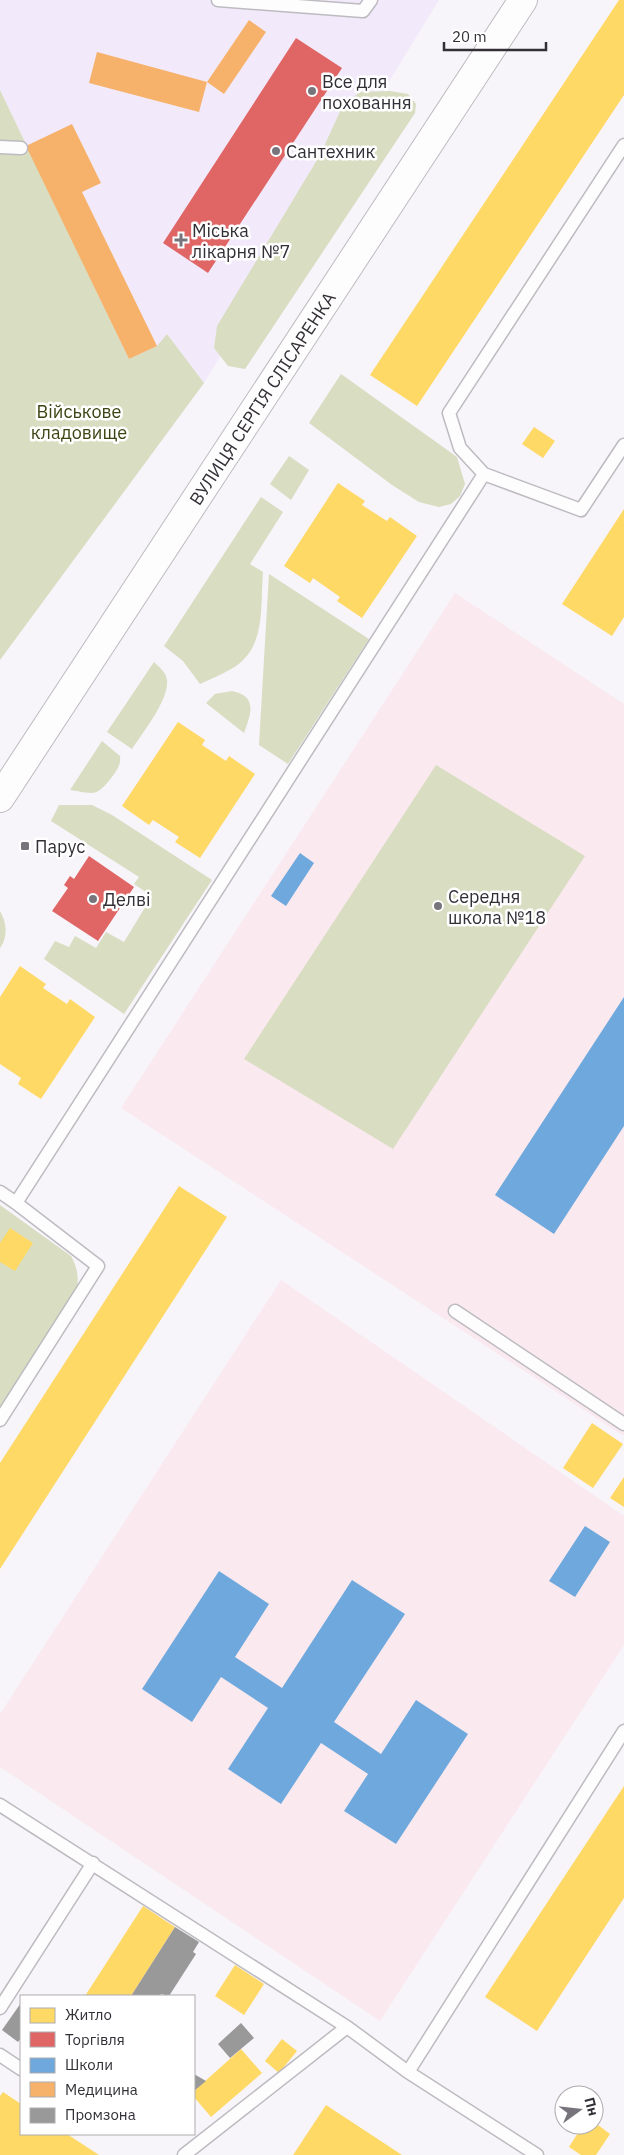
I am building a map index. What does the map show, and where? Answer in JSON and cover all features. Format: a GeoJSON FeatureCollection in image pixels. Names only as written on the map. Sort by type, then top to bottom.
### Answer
{"type":"FeatureCollection","features":[{"type":"Feature","properties":{"kind":"street","name":"ВУЛИЦЯ СЕРГІЯ СЛІСАРЕНКА"},"geometry":{"type":"LineString","coordinates":[[0,798],[523,0]]}},
{"type":"Feature","properties":{"kind":"lane"},"geometry":{"type":"LineString","coordinates":[[218,0],[363,11],[371,0]]}},
{"type":"Feature","properties":{"kind":"lane"},"geometry":{"type":"LineString","coordinates":[[624,145],[449,414],[460,448],[484,474],[581,510],[624,445]]}},
{"type":"Feature","properties":{"kind":"lane"},"geometry":{"type":"LineString","coordinates":[[0,147],[21,148]]}},
{"type":"Feature","properties":{"kind":"lane"},"geometry":{"type":"LineString","coordinates":[[16,1203],[484,474]]}},
{"type":"Feature","properties":{"kind":"lane"},"geometry":{"type":"LineString","coordinates":[[0,1192],[98,1266],[0,1420]]}},
{"type":"Feature","properties":{"kind":"lane"},"geometry":{"type":"LineString","coordinates":[[454,1311],[624,1424]]}},
{"type":"Feature","properties":{"kind":"lane"},"geometry":{"type":"LineString","coordinates":[[408,2072],[624,1731]]}},
{"type":"Feature","properties":{"kind":"lane"},"geometry":{"type":"LineString","coordinates":[[0,1805],[347,2027],[408,2072],[537,2155]]}},
{"type":"Feature","properties":{"kind":"lane"},"geometry":{"type":"LineString","coordinates":[[0,2008],[93,1863]]}},
{"type":"Feature","properties":{"kind":"lane"},"geometry":{"type":"LineString","coordinates":[[184,2155],[347,2027]]}},
{"type":"Feature","properties":{"kind":"lane"},"geometry":{"type":"LineString","coordinates":[[0,2055],[20,2068]]}},
{"type":"Feature","properties":{"kind":"shaded area","name":"Міська лікарня №7"},"geometry":{"type":"Polygon","coordinates":[[[0,0],[439,0],[204,383],[167,334],[157,346],[129,359],[0,90],[0,0]]]}},
{"type":"Feature","properties":{"kind":"shaded area","name":"Середня школа №18"},"geometry":{"type":"Polygon","coordinates":[[[455,593],[624,704],[624,1436],[121,1108],[455,593]]]}},
{"type":"Feature","properties":{"kind":"shaded area"},"geometry":{"type":"Polygon","coordinates":[[[281,1280],[624,1516],[624,1645],[380,2021],[0,1767],[0,1714],[281,1280]]]}},
{"type":"Feature","properties":{"kind":"green space","name":"Військове кладовище"},"geometry":{"type":"Polygon","coordinates":[[[0,90],[129,359],[157,346],[167,334],[204,383],[0,660],[0,90]]]}},
{"type":"Feature","properties":{"kind":"green space"},"geometry":{"type":"Polygon","coordinates":[[[390,91],[408,94],[416,104],[415,113],[245,369],[228,366],[214,348],[217,326],[320,155],[343,105],[360,92],[390,91]]]}},
{"type":"Feature","properties":{"kind":"green space"},"geometry":{"type":"Polygon","coordinates":[[[341,374],[457,457],[465,484],[460,496],[451,504],[439,507],[419,502],[392,485],[309,423],[341,374]]]}},
{"type":"Feature","properties":{"kind":"green space"},"geometry":{"type":"Polygon","coordinates":[[[289,456],[309,470],[291,500],[270,484],[289,456]]]}},
{"type":"Feature","properties":{"kind":"green space"},"geometry":{"type":"Polygon","coordinates":[[[261,497],[283,512],[250,564],[263,572],[261,613],[256,639],[243,661],[200,684],[183,661],[164,646],[261,497]]]}},
{"type":"Feature","properties":{"kind":"green space"},"geometry":{"type":"Polygon","coordinates":[[[269,574],[369,639],[288,764],[259,745],[269,574]]]}},
{"type":"Feature","properties":{"kind":"green space"},"geometry":{"type":"Polygon","coordinates":[[[154,662],[165,675],[167,688],[160,706],[132,749],[107,732],[154,662]]]}},
{"type":"Feature","properties":{"kind":"green space"},"geometry":{"type":"Polygon","coordinates":[[[232,691],[240,693],[249,701],[250,713],[244,733],[206,703],[215,694],[232,691]]]}},
{"type":"Feature","properties":{"kind":"green space"},"geometry":{"type":"Polygon","coordinates":[[[102,741],[120,756],[119,765],[112,777],[98,791],[90,793],[70,790],[102,741]]]}},
{"type":"Feature","properties":{"kind":"green space"},"geometry":{"type":"Polygon","coordinates":[[[436,765],[585,856],[393,1149],[244,1059],[436,765]]]}},
{"type":"Feature","properties":{"kind":"green space"},"geometry":{"type":"Polygon","coordinates":[[[59,805],[92,805],[112,815],[212,880],[124,1014],[44,959],[55,941],[69,947],[75,936],[96,948],[106,932],[124,942],[152,896],[134,884],[139,877],[51,821],[59,805]]]}},
{"type":"Feature","properties":{"kind":"green space"},"geometry":{"type":"Polygon","coordinates":[[[0,911],[6,930],[3,944],[0,948],[0,911]]]}},
{"type":"Feature","properties":{"kind":"green space"},"geometry":{"type":"Polygon","coordinates":[[[0,1205],[71,1256],[78,1280],[77,1289],[0,1408],[0,1205]]]}},
{"type":"Feature","properties":{"kind":"building: Житло"},"geometry":{"type":"Polygon","coordinates":[[[619,0],[624,0],[624,95],[417,406],[370,375],[619,0]]]}},
{"type":"Feature","properties":{"kind":"building: Житло"},"geometry":{"type":"Polygon","coordinates":[[[534,427],[555,441],[543,458],[522,444],[534,427]]]}},
{"type":"Feature","properties":{"kind":"building: Житло"},"geometry":{"type":"Polygon","coordinates":[[[338,483],[365,501],[362,505],[387,521],[390,517],[417,536],[362,618],[337,601],[340,597],[313,578],[310,583],[284,566],[338,483]]]}},
{"type":"Feature","properties":{"kind":"building: Житло"},"geometry":{"type":"Polygon","coordinates":[[[624,509],[624,617],[612,636],[562,604],[624,509]]]}},
{"type":"Feature","properties":{"kind":"building: Житло"},"geometry":{"type":"Polygon","coordinates":[[[178,722],[205,740],[202,745],[226,761],[229,756],[255,774],[200,858],[175,842],[179,837],[153,820],[149,825],[122,806],[178,722]]]}},
{"type":"Feature","properties":{"kind":"building: Житло"},"geometry":{"type":"Polygon","coordinates":[[[20,966],[46,984],[43,988],[67,1004],[70,999],[95,1017],[41,1099],[18,1084],[21,1078],[0,1064],[0,997],[20,966]]]}},
{"type":"Feature","properties":{"kind":"building: Житло"},"geometry":{"type":"Polygon","coordinates":[[[179,1186],[227,1217],[0,1569],[0,1463],[179,1186]]]}},
{"type":"Feature","properties":{"kind":"building: Житло"},"geometry":{"type":"Polygon","coordinates":[[[10,1228],[33,1243],[15,1271],[0,1262],[0,1243],[10,1228]]]}},
{"type":"Feature","properties":{"kind":"building: Житло"},"geometry":{"type":"Polygon","coordinates":[[[592,1423],[623,1444],[593,1488],[563,1468],[592,1423]]]}},
{"type":"Feature","properties":{"kind":"building: Житло"},"geometry":{"type":"Polygon","coordinates":[[[624,1477],[624,1507],[610,1498],[624,1477]]]}},
{"type":"Feature","properties":{"kind":"building: Житло"},"geometry":{"type":"Polygon","coordinates":[[[624,1786],[624,1898],[537,2031],[485,1997],[624,1786]]]}},
{"type":"Feature","properties":{"kind":"building: Житло"},"geometry":{"type":"Polygon","coordinates":[[[143,1906],[175,1927],[132,1995],[86,1995],[143,1906]]]}},
{"type":"Feature","properties":{"kind":"building: Житло"},"geometry":{"type":"Polygon","coordinates":[[[235,1965],[264,1984],[244,2015],[215,1996],[235,1965]]]}},
{"type":"Feature","properties":{"kind":"building: Житло"},"geometry":{"type":"Polygon","coordinates":[[[282,2039],[297,2051],[279,2073],[265,2061],[282,2039]]]}},
{"type":"Feature","properties":{"kind":"building: Житло"},"geometry":{"type":"Polygon","coordinates":[[[241,2049],[262,2073],[211,2117],[195,2098],[195,2090],[241,2049]]]}},
{"type":"Feature","properties":{"kind":"building: Житло"},"geometry":{"type":"Polygon","coordinates":[[[3,2092],[20,2103],[20,2135],[69,2135],[99,2155],[0,2155],[0,2096],[3,2092]]]}},
{"type":"Feature","properties":{"kind":"building: Житло"},"geometry":{"type":"Polygon","coordinates":[[[326,2105],[361,2128],[402,2155],[293,2155],[326,2105]]]}},
{"type":"Feature","properties":{"kind":"building: Житло"},"geometry":{"type":"Polygon","coordinates":[[[604,2130],[610,2134],[596,2155],[581,2155],[569,2147],[577,2135],[604,2135],[604,2130]]]}},
{"type":"Feature","properties":{"kind":"building: Торгівля"},"geometry":{"type":"Polygon","coordinates":[[[296,38],[342,68],[208,273],[163,243],[296,38]]]}},
{"type":"Feature","properties":{"kind":"building: Торгівля","name":"Делві"},"geometry":{"type":"Polygon","coordinates":[[[89,856],[134,887],[98,941],[52,911],[68,888],[64,885],[70,876],[74,879],[89,856]]]}},
{"type":"Feature","properties":{"kind":"building: Школи"},"geometry":{"type":"Polygon","coordinates":[[[300,853],[314,863],[286,906],[271,896],[300,853]]]}},
{"type":"Feature","properties":{"kind":"building: Школи"},"geometry":{"type":"Polygon","coordinates":[[[624,997],[624,1126],[554,1234],[495,1195],[624,997]]]}},
{"type":"Feature","properties":{"kind":"building: Школи"},"geometry":{"type":"Polygon","coordinates":[[[585,1526],[610,1542],[575,1597],[549,1581],[585,1526]]]}},
{"type":"Feature","properties":{"kind":"building: Школи"},"geometry":{"type":"Polygon","coordinates":[[[219,1571],[269,1604],[235,1657],[282,1688],[352,1580],[405,1614],[334,1722],[381,1754],[416,1700],[468,1734],[396,1844],[344,1811],[368,1774],[321,1743],[281,1804],[228,1769],[268,1708],[221,1677],[192,1722],[142,1689],[219,1571]]]}},
{"type":"Feature","properties":{"kind":"building: Медицина"},"geometry":{"type":"Polygon","coordinates":[[[249,20],[266,32],[224,94],[207,82],[249,20]]]}},
{"type":"Feature","properties":{"kind":"building: Медицина"},"geometry":{"type":"Polygon","coordinates":[[[97,52],[207,82],[199,112],[89,83],[97,52]]]}},
{"type":"Feature","properties":{"kind":"building: Медицина"},"geometry":{"type":"Polygon","coordinates":[[[72,124],[101,183],[82,192],[157,346],[129,359],[26,146],[72,124]]]}},
{"type":"Feature","properties":{"kind":"building: Промзона"},"geometry":{"type":"Polygon","coordinates":[[[175,1927],[199,1942],[193,1952],[196,1954],[170,1995],[132,1995],[175,1927]]]}},
{"type":"Feature","properties":{"kind":"building: Промзона"},"geometry":{"type":"Polygon","coordinates":[[[20,2004],[20,2039],[18,2042],[2,2030],[20,2004]]]}},
{"type":"Feature","properties":{"kind":"building: Промзона"},"geometry":{"type":"Polygon","coordinates":[[[241,2023],[254,2038],[230,2058],[218,2044],[241,2023]]]}},
{"type":"Feature","properties":{"kind":"building: Промзона"},"geometry":{"type":"Polygon","coordinates":[[[195,2075],[206,2081],[195,2090],[195,2075]]]}},
{"type":"Feature","properties":{"kind":"place","name":"Все для поховання"},"geometry":{"type":"Point","coordinates":[312,91]}},
{"type":"Feature","properties":{"kind":"place","name":"Сантехник"},"geometry":{"type":"Point","coordinates":[276,151]}},
{"type":"Feature","properties":{"kind":"place","name":"Міська лікарня №7"},"geometry":{"type":"Point","coordinates":[181,240]}},
{"type":"Feature","properties":{"kind":"place","name":"Парус"},"geometry":{"type":"Point","coordinates":[25,846]}},
{"type":"Feature","properties":{"kind":"place","name":"Делві"},"geometry":{"type":"Point","coordinates":[93,899]}},
{"type":"Feature","properties":{"kind":"place","name":"Середня школа №18"},"geometry":{"type":"Point","coordinates":[438,906]}}]}
